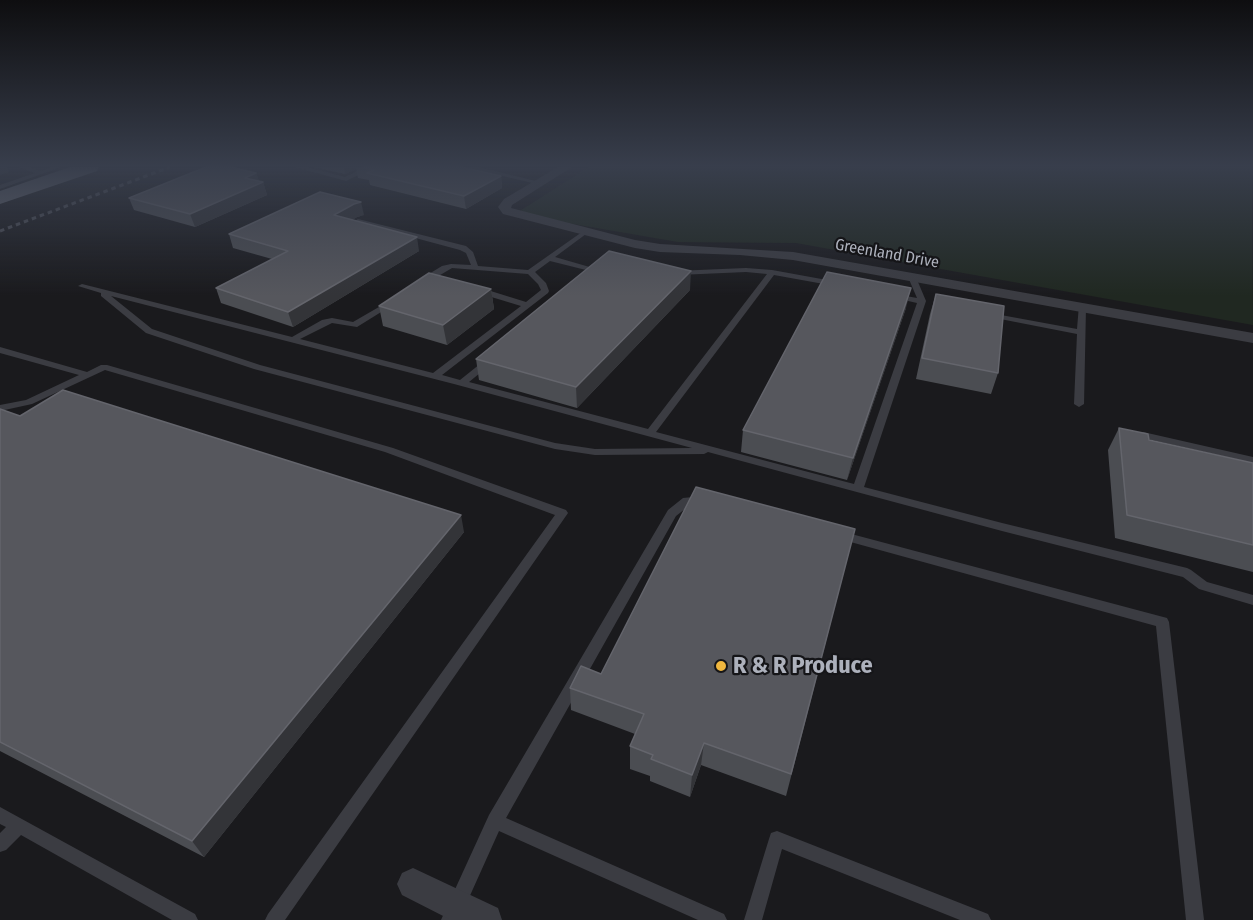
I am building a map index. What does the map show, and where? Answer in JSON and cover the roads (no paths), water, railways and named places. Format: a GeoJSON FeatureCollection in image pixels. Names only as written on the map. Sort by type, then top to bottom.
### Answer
{"type":"FeatureCollection","features":[{"type":"Feature","properties":{"kind":"street","name":"Greenland Drive"},"geometry":{"type":"LineString","coordinates":[[506,210],[584,233],[660,248],[740,251],[793,256],[1253,338]]}},
{"type":"Feature","properties":{"kind":"street"},"geometry":{"type":"LineString","coordinates":[[413,884],[464,915]]}},
{"type":"Feature","properties":{"kind":"lane"},"geometry":{"type":"LineString","coordinates":[[358,221],[463,248],[470,252],[475,267]]}},
{"type":"Feature","properties":{"kind":"lane"},"geometry":{"type":"LineString","coordinates":[[530,272],[584,233]]}},
{"type":"Feature","properties":{"kind":"lane"},"geometry":{"type":"LineString","coordinates":[[549,258],[594,270],[610,265]]}},
{"type":"Feature","properties":{"kind":"lane"},"geometry":{"type":"LineString","coordinates":[[414,287],[445,268],[475,267],[530,272],[542,283],[545,291],[435,376]]}},
{"type":"Feature","properties":{"kind":"lane"},"geometry":{"type":"LineString","coordinates":[[586,281],[594,270]]}},
{"type":"Feature","properties":{"kind":"lane"},"geometry":{"type":"LineString","coordinates":[[666,270],[676,273],[746,270],[772,272],[841,285]]}},
{"type":"Feature","properties":{"kind":"lane"},"geometry":{"type":"LineString","coordinates":[[650,433],[772,272]]}},
{"type":"Feature","properties":{"kind":"lane"},"geometry":{"type":"LineString","coordinates":[[858,489],[921,301],[912,277]]}},
{"type":"Feature","properties":{"kind":"lane"},"geometry":{"type":"LineString","coordinates":[[82,286],[1187,573],[1203,586],[1253,600]]}},
{"type":"Feature","properties":{"kind":"lane"},"geometry":{"type":"LineString","coordinates":[[474,289],[528,305]]}},
{"type":"Feature","properties":{"kind":"lane"},"geometry":{"type":"LineString","coordinates":[[102,291],[149,331],[256,367],[555,446],[595,452],[716,451]]}},
{"type":"Feature","properties":{"kind":"lane"},"geometry":{"type":"LineString","coordinates":[[887,294],[921,301]]}},
{"type":"Feature","properties":{"kind":"lane"},"geometry":{"type":"LineString","coordinates":[[293,340],[332,320],[354,326],[394,300]]}},
{"type":"Feature","properties":{"kind":"lane"},"geometry":{"type":"LineString","coordinates":[[1079,404],[1082,307]]}},
{"type":"Feature","properties":{"kind":"lane"},"geometry":{"type":"LineString","coordinates":[[979,313],[1081,332]]}},
{"type":"Feature","properties":{"kind":"lane"},"geometry":{"type":"LineString","coordinates":[[0,350],[88,375]]}},
{"type":"Feature","properties":{"kind":"lane"},"geometry":{"type":"LineString","coordinates":[[462,383],[498,354]]}},
{"type":"Feature","properties":{"kind":"lane"},"geometry":{"type":"LineString","coordinates":[[0,408],[29,402],[104,367],[389,450],[562,513],[273,920]]}},
{"type":"Feature","properties":{"kind":"lane"},"geometry":{"type":"LineString","coordinates":[[1143,435],[1253,460]]}},
{"type":"Feature","properties":{"kind":"lane"},"geometry":{"type":"LineString","coordinates":[[464,915],[495,821],[672,513],[687,501],[707,500],[718,503]]}},
{"type":"Feature","properties":{"kind":"lane"},"geometry":{"type":"LineString","coordinates":[[821,530],[1161,622],[1195,920]]}},
{"type":"Feature","properties":{"kind":"lane"},"geometry":{"type":"LineString","coordinates":[[0,815],[189,920]]}},
{"type":"Feature","properties":{"kind":"lane"},"geometry":{"type":"LineString","coordinates":[[495,821],[718,920]]}},
{"type":"Feature","properties":{"kind":"lane"},"geometry":{"type":"LineString","coordinates":[[0,844],[18,826]]}},
{"type":"Feature","properties":{"kind":"lane"},"geometry":{"type":"LineString","coordinates":[[753,920],[777,839],[982,920]]}},
{"type":"Feature","properties":{"kind":"railway"},"geometry":{"type":"LineString","coordinates":[[0,231],[56,210]]}},
{"type":"Feature","properties":{"kind":"place","name":"R & R Produce"},"geometry":{"type":"Point","coordinates":[721,666]}}]}
